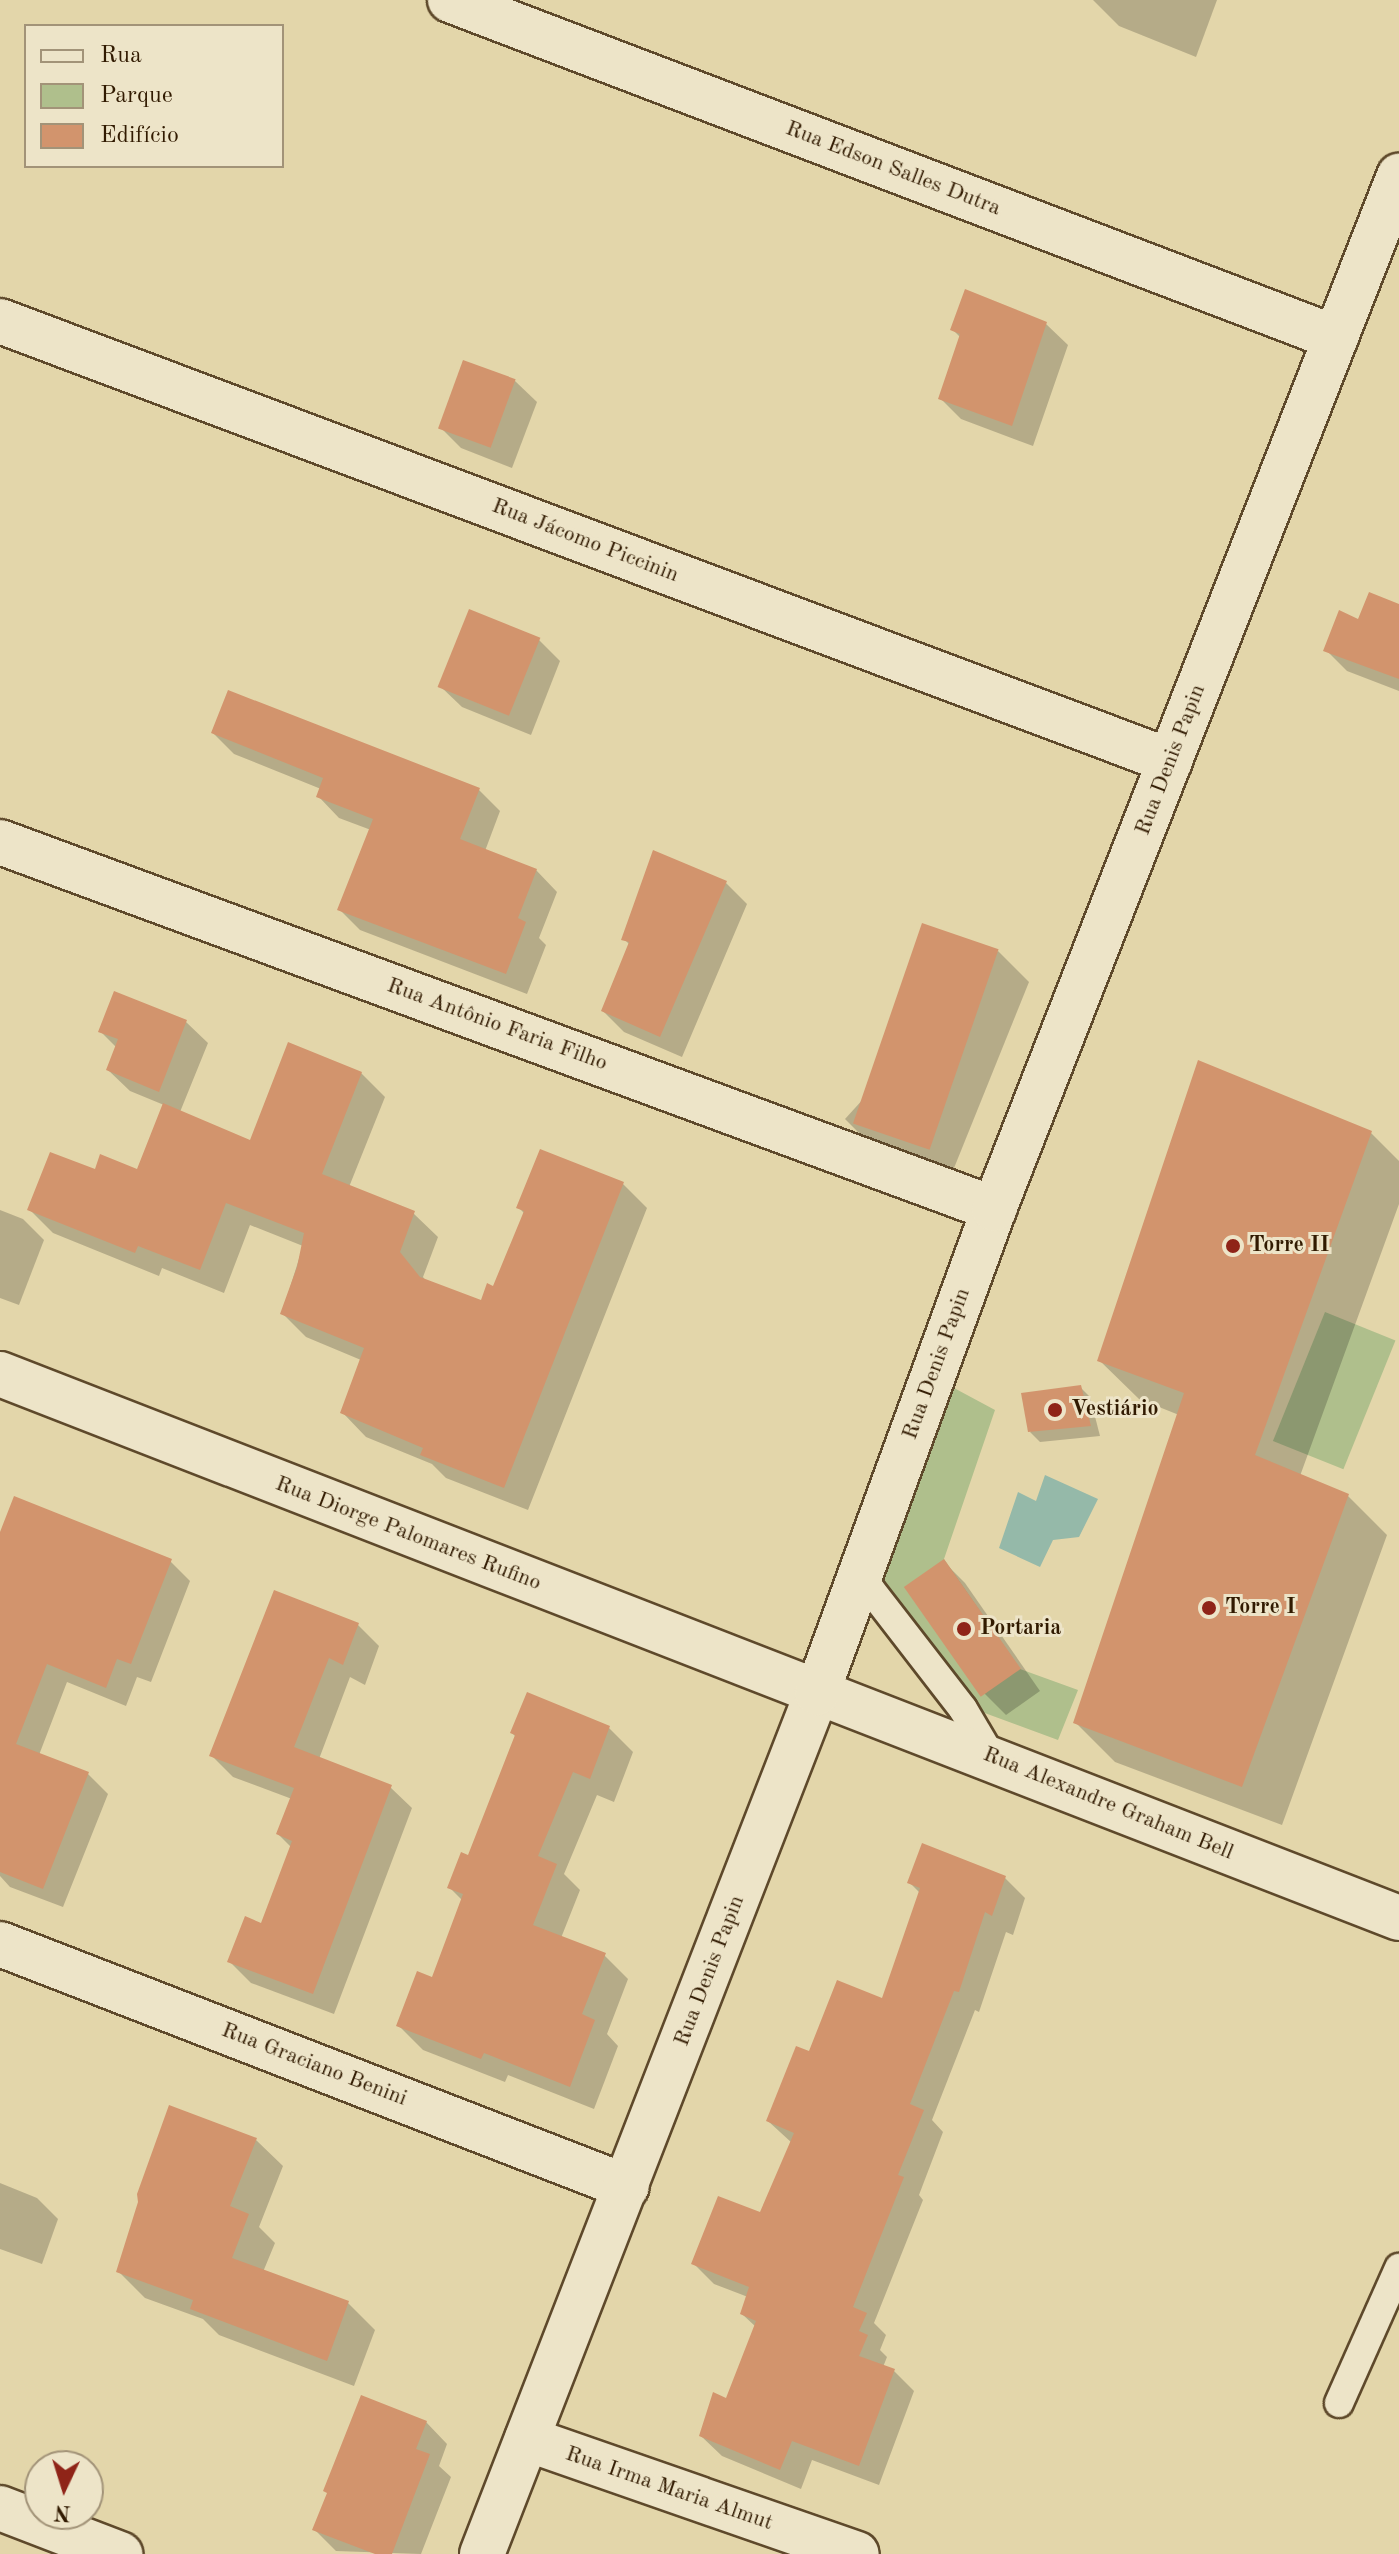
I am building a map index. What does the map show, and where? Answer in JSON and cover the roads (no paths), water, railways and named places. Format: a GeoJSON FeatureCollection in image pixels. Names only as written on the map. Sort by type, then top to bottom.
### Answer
{"type":"FeatureCollection","features":[{"type":"Feature","properties":{"kind":"street","name":"Rua Edson Salles Dutra"},"geometry":{"type":"LineString","coordinates":[[450,0],[1336,338]]}},
{"type":"Feature","properties":{"kind":"street","name":"Rua Denis Papin"},"geometry":{"type":"LineString","coordinates":[[482,2554],[817,1693],[994,1209],[1336,338],[1389,233],[1399,176]]}},
{"type":"Feature","properties":{"kind":"street","name":"Rua Jácomo Piccinin"},"geometry":{"type":"LineString","coordinates":[[0,321],[1170,761]]}},
{"type":"Feature","properties":{"kind":"street","name":"Rua Antônio Faria Filho"},"geometry":{"type":"LineString","coordinates":[[0,842],[994,1209]]}},
{"type":"Feature","properties":{"kind":"street","name":"Rua Diorge Palomares Rufino"},"geometry":{"type":"LineString","coordinates":[[0,1374],[817,1693]]}},
{"type":"Feature","properties":{"kind":"street","name":"Rua Alexandre Graham Bell"},"geometry":{"type":"LineString","coordinates":[[817,1693],[992,1758],[1399,1918]]}},
{"type":"Feature","properties":{"kind":"street","name":"Rua Graciano Benini"},"geometry":{"type":"LineString","coordinates":[[0,1944],[627,2187]]}},
{"type":"Feature","properties":{"kind":"street","name":"Rua Irma Maria Almut"},"geometry":{"type":"LineString","coordinates":[[527,2439],[857,2554]]}},
{"type":"Feature","properties":{"kind":"street"},"geometry":{"type":"LineString","coordinates":[[0,2508],[120,2554]]}},
{"type":"Feature","properties":{"kind":"lane"},"geometry":{"type":"LineString","coordinates":[[856,1584],[871,1590],[963,1709],[992,1758]]}},
{"type":"Feature","properties":{"kind":"lane"},"geometry":{"type":"LineString","coordinates":[[1339,2403],[1399,2268]]}},
{"type":"Feature","properties":{"kind":"place","name":"Torre II"},"geometry":{"type":"Point","coordinates":[1233,1246]}},
{"type":"Feature","properties":{"kind":"place","name":"Vestiário"},"geometry":{"type":"Point","coordinates":[1055,1410]}},
{"type":"Feature","properties":{"kind":"place","name":"Torre I"},"geometry":{"type":"Point","coordinates":[1209,1608]}},
{"type":"Feature","properties":{"kind":"place","name":"Portaria"},"geometry":{"type":"Point","coordinates":[964,1629]}}]}
